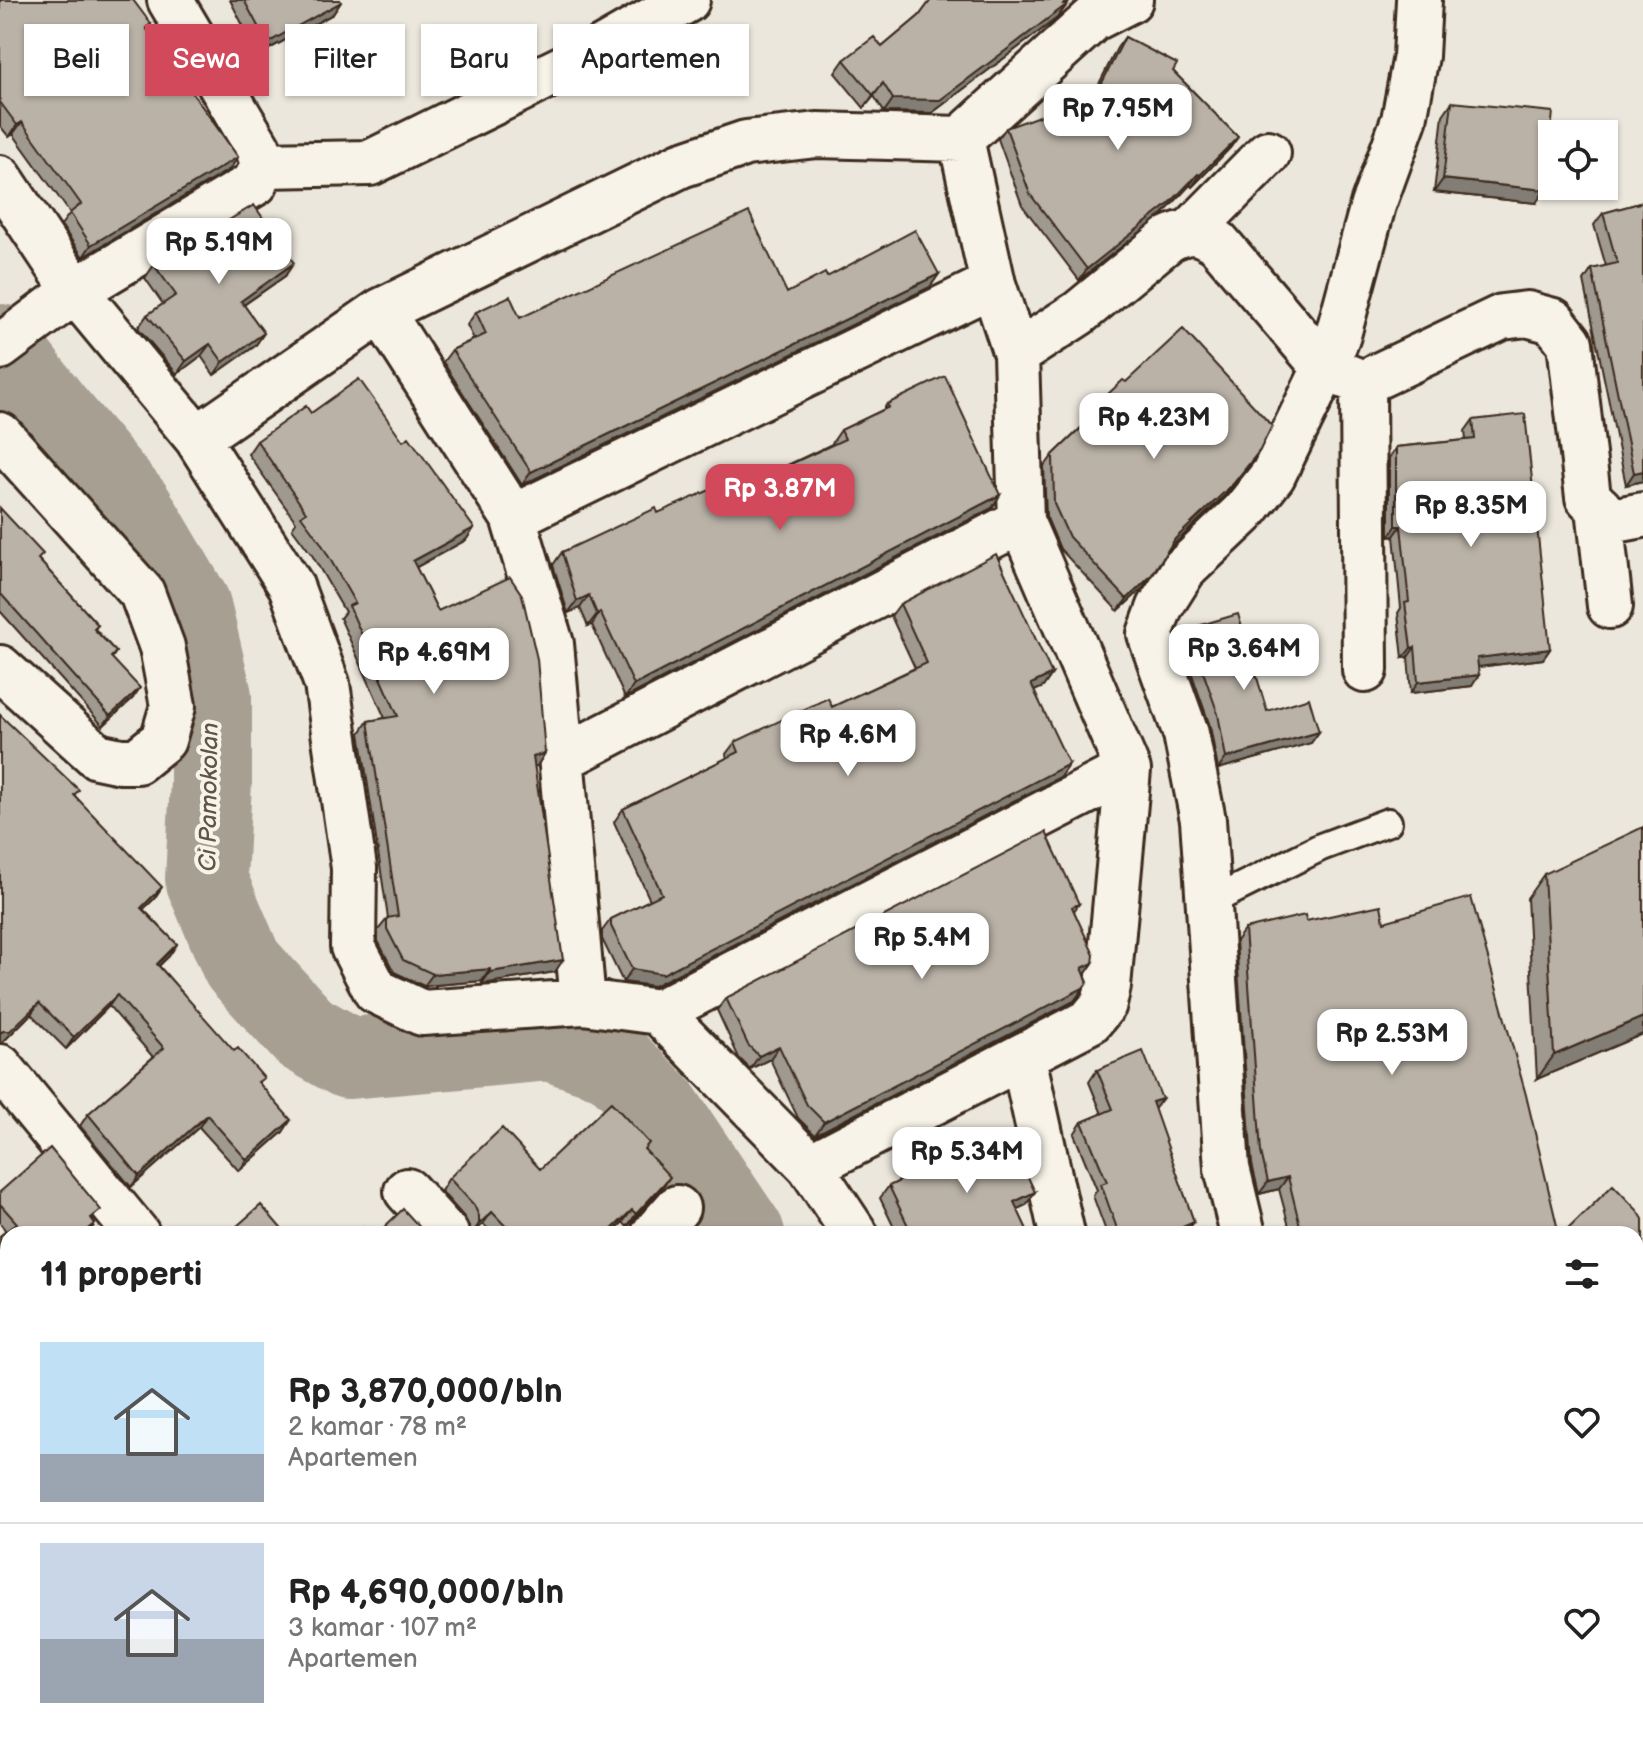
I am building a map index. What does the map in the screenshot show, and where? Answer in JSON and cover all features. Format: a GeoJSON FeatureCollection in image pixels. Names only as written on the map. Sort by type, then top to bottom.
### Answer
{"type":"FeatureCollection","features":[{"type":"Feature","properties":{"kind":"street"},"geometry":{"type":"LineString","coordinates":[[10,339],[75,291],[255,183],[263,165],[258,148],[170,0]]}},
{"type":"Feature","properties":{"kind":"street"},"geometry":{"type":"LineString","coordinates":[[263,165],[370,163],[598,51],[687,0]]}},
{"type":"Feature","properties":{"kind":"street"},"geometry":{"type":"LineString","coordinates":[[197,438],[381,311],[681,165],[746,143],[817,135],[961,139],[1093,19],[1130,0]]}},
{"type":"Feature","properties":{"kind":"street"},"geometry":{"type":"LineString","coordinates":[[1365,670],[1344,376],[1338,335],[1373,205],[1404,120],[1416,56],[1419,0]]}},
{"type":"Feature","properties":{"kind":"street"},"geometry":{"type":"LineString","coordinates":[[810,1166],[1090,1021],[1104,1004],[1128,770],[1021,521],[1016,354],[993,284],[961,139]]}},
{"type":"Feature","properties":{"kind":"street"},"geometry":{"type":"LineString","coordinates":[[1191,231],[1268,153]]}},
{"type":"Feature","properties":{"kind":"street"},"geometry":{"type":"LineString","coordinates":[[0,178],[75,291],[197,438],[291,586],[327,684],[354,868],[353,947],[376,991],[422,1013],[583,1002],[659,1012],[1128,770]]}},
{"type":"Feature","properties":{"kind":"street"},"geometry":{"type":"LineString","coordinates":[[1016,354],[1079,313],[1169,239],[1191,231],[1201,231],[1218,243],[1344,376]]}},
{"type":"Feature","properties":{"kind":"street"},"geometry":{"type":"LineString","coordinates":[[513,517],[993,284]]}},
{"type":"Feature","properties":{"kind":"street"},"geometry":{"type":"LineString","coordinates":[[381,311],[513,517],[551,644],[583,1002]]}},
{"type":"Feature","properties":{"kind":"street"},"geometry":{"type":"LineString","coordinates":[[1241,1226],[1227,1168],[1203,820],[1186,734],[1150,634],[1160,607],[1184,569],[1243,513],[1344,376],[1502,317],[1527,314],[1553,321],[1570,343],[1588,497],[1611,521],[1643,515]]}},
{"type":"Feature","properties":{"kind":"street"},"geometry":{"type":"LineString","coordinates":[[0,435],[142,593],[162,647],[173,706],[163,740],[137,761],[97,756],[0,668]]}},
{"type":"Feature","properties":{"kind":"street"},"geometry":{"type":"LineString","coordinates":[[1599,508],[1610,606]]}},
{"type":"Feature","properties":{"kind":"street"},"geometry":{"type":"LineString","coordinates":[[563,758],[1021,521]]}},
{"type":"Feature","properties":{"kind":"street"},"geometry":{"type":"LineString","coordinates":[[659,1012],[810,1166],[850,1226]]}},
{"type":"Feature","properties":{"kind":"street"},"geometry":{"type":"LineString","coordinates":[[1023,1057],[1060,1226]]}},
{"type":"Feature","properties":{"kind":"street"},"geometry":{"type":"LineString","coordinates":[[0,1067],[130,1226]]}},
{"type":"Feature","properties":{"kind":"street"},"geometry":{"type":"LineString","coordinates":[[407,1191],[439,1226]]}},
{"type":"Feature","properties":{"kind":"lane"},"geometry":{"type":"LineString","coordinates":[[1210,902],[1321,847],[1388,822]]}},
{"type":"Feature","properties":{"kind":"building"},"geometry":{"type":"Polygon","coordinates":[[[0,0],[133,0],[151,24],[145,24],[145,96],[194,96],[238,157],[91,245],[70,213],[81,204],[22,122],[17,125],[0,102],[0,0]]]}},
{"type":"Feature","properties":{"kind":"building"},"geometry":{"type":"Polygon","coordinates":[[[244,0],[341,2],[301,24],[285,24],[285,33],[269,42],[269,24],[257,24],[244,0]]]}},
{"type":"Feature","properties":{"kind":"building"},"geometry":{"type":"Polygon","coordinates":[[[931,0],[1067,0],[1063,4],[1066,5],[940,100],[893,99],[883,83],[873,95],[844,60],[874,37],[882,47],[919,16],[931,0]]]}},
{"type":"Feature","properties":{"kind":"building"},"geometry":{"type":"Polygon","coordinates":[[[1125,37],[1177,64],[1173,71],[1238,137],[1169,204],[1087,269],[1030,194],[1006,128],[1083,100],[1091,105],[1125,37]]]}},
{"type":"Feature","properties":{"kind":"building"},"geometry":{"type":"Polygon","coordinates":[[[1452,102],[1553,112],[1552,120],[1538,120],[1538,189],[1443,179],[1452,102]]]}},
{"type":"Feature","properties":{"kind":"building"},"geometry":{"type":"Polygon","coordinates":[[[1643,202],[1643,471],[1634,473],[1592,269],[1617,263],[1603,213],[1643,202]]]}},
{"type":"Feature","properties":{"kind":"building"},"geometry":{"type":"Polygon","coordinates":[[[254,205],[294,263],[241,301],[264,333],[223,362],[210,344],[186,361],[147,315],[176,295],[154,265],[254,205]]]}},
{"type":"Feature","properties":{"kind":"building"},"geometry":{"type":"Polygon","coordinates":[[[749,212],[787,293],[825,273],[827,277],[915,230],[939,274],[531,472],[452,350],[486,334],[476,312],[510,296],[520,318],[749,212]]]}},
{"type":"Feature","properties":{"kind":"building"},"geometry":{"type":"Polygon","coordinates":[[[1183,329],[1272,426],[1260,450],[1233,484],[1175,539],[1151,576],[1127,599],[1069,537],[1054,504],[1053,455],[1097,413],[1093,408],[1183,329]]]}},
{"type":"Feature","properties":{"kind":"building"},"geometry":{"type":"Polygon","coordinates":[[[945,376],[1000,495],[634,685],[589,595],[577,601],[562,552],[656,508],[658,513],[737,478],[741,487],[845,439],[841,430],[945,376]]]}},
{"type":"Feature","properties":{"kind":"building"},"geometry":{"type":"Polygon","coordinates":[[[359,379],[403,441],[409,437],[474,528],[413,561],[438,611],[510,577],[522,595],[537,659],[545,753],[533,757],[563,960],[490,972],[490,969],[433,974],[403,960],[387,929],[387,918],[398,916],[368,721],[398,716],[349,606],[355,603],[321,543],[301,516],[306,512],[257,441],[306,406],[311,413],[359,379]]]}},
{"type":"Feature","properties":{"kind":"building"},"geometry":{"type":"Polygon","coordinates":[[[1525,414],[1550,649],[1477,658],[1479,675],[1418,682],[1415,647],[1411,648],[1405,603],[1409,602],[1401,526],[1396,526],[1396,447],[1475,439],[1473,420],[1525,414]]]}},
{"type":"Feature","properties":{"kind":"building"},"geometry":{"type":"Polygon","coordinates":[[[0,508],[43,554],[38,559],[98,625],[94,629],[116,652],[111,657],[140,688],[110,716],[0,593],[0,508]]]}},
{"type":"Feature","properties":{"kind":"building"},"geometry":{"type":"Polygon","coordinates":[[[996,554],[1052,674],[1031,684],[1069,764],[663,974],[632,969],[611,926],[611,919],[662,894],[623,809],[739,752],[735,742],[828,698],[832,707],[927,663],[900,604],[996,554]]]}},
{"type":"Feature","properties":{"kind":"building"},"geometry":{"type":"Polygon","coordinates":[[[1238,614],[1267,711],[1309,698],[1319,732],[1226,758],[1218,714],[1188,629],[1238,614]]]}},
{"type":"Feature","properties":{"kind":"building"},"geometry":{"type":"Polygon","coordinates":[[[0,715],[79,790],[74,795],[162,887],[141,908],[177,944],[157,964],[234,1051],[238,1048],[264,1078],[258,1082],[291,1120],[247,1160],[207,1115],[139,1176],[88,1114],[164,1048],[117,995],[74,1037],[39,1003],[10,1031],[0,1033],[0,715]]]}},
{"type":"Feature","properties":{"kind":"building"},"geometry":{"type":"Polygon","coordinates":[[[1643,827],[1643,1017],[1554,1055],[1544,874],[1643,827]]]}},
{"type":"Feature","properties":{"kind":"building"},"geometry":{"type":"Polygon","coordinates":[[[1046,832],[1079,904],[1072,907],[1094,955],[1093,963],[1082,968],[1088,982],[1083,988],[824,1122],[807,1105],[779,1046],[759,1056],[748,1045],[726,998],[1046,832]]]}},
{"type":"Feature","properties":{"kind":"building"},"geometry":{"type":"Polygon","coordinates":[[[1471,897],[1526,1095],[1557,1226],[1300,1226],[1288,1177],[1268,1182],[1261,1152],[1245,929],[1305,915],[1306,921],[1381,905],[1384,922],[1471,897]]]}},
{"type":"Feature","properties":{"kind":"building"},"geometry":{"type":"Polygon","coordinates":[[[1143,1051],[1162,1099],[1152,1102],[1194,1222],[1185,1226],[1116,1226],[1101,1184],[1107,1182],[1082,1122],[1113,1109],[1097,1070],[1143,1051]]]}},
{"type":"Feature","properties":{"kind":"building"},"geometry":{"type":"Polygon","coordinates":[[[611,1102],[649,1143],[644,1149],[670,1177],[636,1214],[632,1210],[615,1226],[505,1226],[492,1212],[479,1224],[474,1205],[449,1178],[502,1128],[540,1169],[611,1102]]]}},
{"type":"Feature","properties":{"kind":"building"},"geometry":{"type":"Polygon","coordinates":[[[1009,1137],[1035,1192],[1014,1202],[1025,1226],[908,1226],[889,1186],[928,1167],[931,1175],[1009,1137]]]}},
{"type":"Feature","properties":{"kind":"building"},"geometry":{"type":"Polygon","coordinates":[[[50,1148],[101,1210],[91,1218],[95,1224],[92,1226],[13,1226],[17,1223],[0,1204],[0,1192],[50,1148]]]}},
{"type":"Feature","properties":{"kind":"building"},"geometry":{"type":"Polygon","coordinates":[[[1613,1185],[1643,1219],[1643,1226],[1571,1226],[1613,1185]]]}},
{"type":"Feature","properties":{"kind":"building"},"geometry":{"type":"Polygon","coordinates":[[[261,1205],[279,1226],[237,1226],[261,1205]]]}},
{"type":"Feature","properties":{"kind":"building"},"geometry":{"type":"Polygon","coordinates":[[[403,1209],[419,1226],[385,1226],[403,1209]]]}},
{"type":"Feature","properties":{"kind":"waterway","name":"Ci Pamokolan"},"geometry":{"type":"LineString","coordinates":[[0,345],[133,509],[190,606],[211,696],[206,879],[242,964],[305,1033],[349,1058],[550,1040],[614,1062],[658,1106],[739,1226]]}}]}
